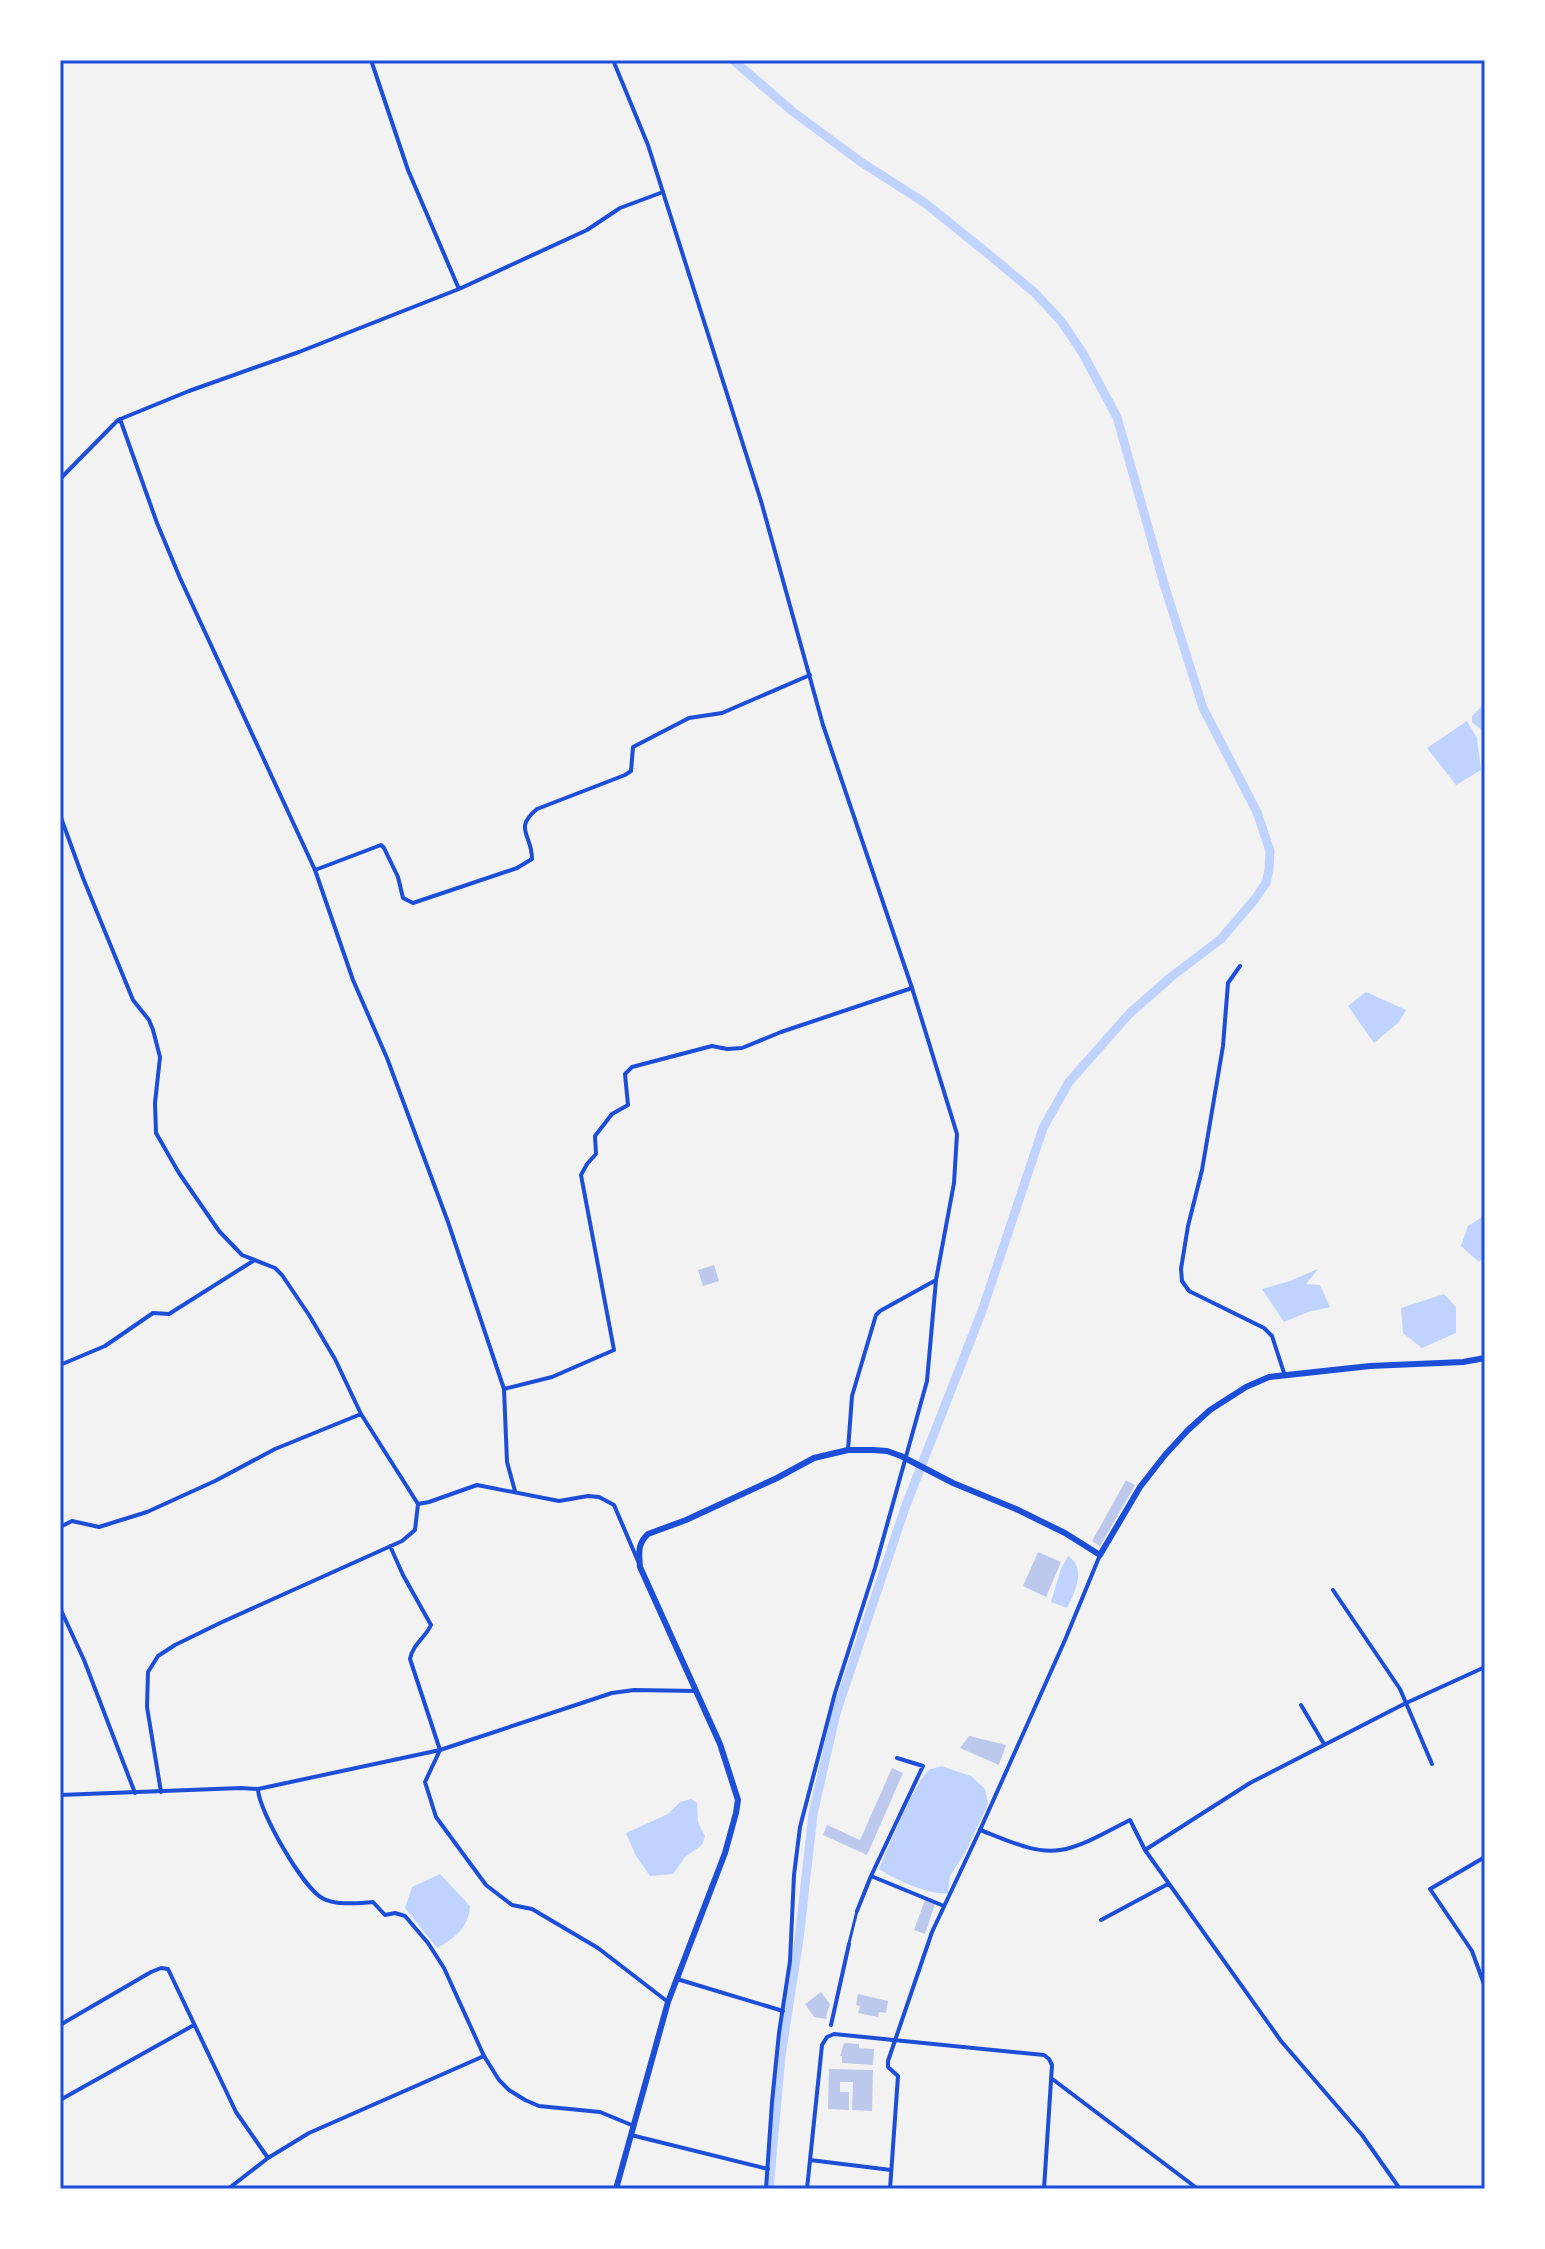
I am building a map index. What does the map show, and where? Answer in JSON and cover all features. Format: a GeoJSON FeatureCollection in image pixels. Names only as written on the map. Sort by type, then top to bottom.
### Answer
{"type":"FeatureCollection","features":[{"type":"Feature","properties":{"kind":"main road"},"geometry":{"type":"LineString","coordinates":[[616,2189],[668,2002],[725,1853],[738,1800],[698,1691],[640,1567],[640,1543],[648,1534],[686,1520],[814,1458],[848,1450],[887,1451],[1053,1527],[1100,1555],[1140,1487],[1187,1431],[1210,1410],[1246,1387],[1269,1377],[1485,1358]]}},
{"type":"Feature","properties":{"kind":"street"},"geometry":{"type":"LineString","coordinates":[[371,60],[408,170],[459,289]]}},
{"type":"Feature","properties":{"kind":"street"},"geometry":{"type":"LineString","coordinates":[[613,60],[648,145],[761,501],[823,725],[912,988],[957,1134],[954,1183],[936,1280],[927,1381],[875,1568],[835,1693],[800,1827],[794,1875],[790,1961],[772,2102],[766,2189]]}},
{"type":"Feature","properties":{"kind":"street"},"geometry":{"type":"LineString","coordinates":[[60,479],[120,419],[459,289],[587,230],[620,208],[663,192]]}},
{"type":"Feature","properties":{"kind":"street"},"geometry":{"type":"LineString","coordinates":[[120,419],[174,564],[315,870],[353,980],[387,1058],[448,1222],[504,1389],[507,1462],[515,1491]]}},
{"type":"Feature","properties":{"kind":"street"},"geometry":{"type":"LineString","coordinates":[[315,870],[381,845],[398,877],[403,898],[413,903],[517,868],[532,859],[532,849],[523,825],[525,819],[537,809],[625,775],[631,771],[633,747],[689,718],[722,713],[810,675]]}},
{"type":"Feature","properties":{"kind":"street"},"geometry":{"type":"LineString","coordinates":[[60,815],[133,1000],[153,1030],[160,1057],[155,1103],[156,1133],[219,1231],[242,1255],[275,1268],[282,1275],[328,1348],[361,1414],[418,1504],[415,1530],[402,1541],[220,1623],[158,1656],[148,1672],[147,1707],[161,1792]]}},
{"type":"Feature","properties":{"kind":"street"},"geometry":{"type":"LineString","coordinates":[[1240,966],[1228,983],[1223,1046],[1202,1170],[1188,1226],[1182,1281],[1189,1291],[1264,1328],[1272,1336],[1285,1376]]}},
{"type":"Feature","properties":{"kind":"street"},"geometry":{"type":"LineString","coordinates":[[504,1389],[552,1377],[614,1350],[581,1175],[596,1154],[595,1136],[612,1114],[628,1105],[625,1074],[632,1067],[712,1046],[742,1048],[912,988]]}},
{"type":"Feature","properties":{"kind":"street"},"geometry":{"type":"LineString","coordinates":[[60,1365],[105,1346],[153,1313],[169,1314],[253,1261]]}},
{"type":"Feature","properties":{"kind":"street"},"geometry":{"type":"LineString","coordinates":[[848,1450],[852,1396],[876,1315],[936,1280]]}},
{"type":"Feature","properties":{"kind":"street"},"geometry":{"type":"LineString","coordinates":[[60,1527],[72,1521],[99,1527],[147,1512],[275,1449],[361,1414]]}},
{"type":"Feature","properties":{"kind":"street"},"geometry":{"type":"LineString","coordinates":[[418,1504],[477,1485],[559,1501],[588,1496],[607,1500],[614,1505],[620,1517],[640,1567]]}},
{"type":"Feature","properties":{"kind":"street"},"geometry":{"type":"LineString","coordinates":[[390,1546],[431,1625],[427,1634],[412,1649],[410,1659],[440,1750],[425,1782],[436,1817],[486,1885],[512,1905],[532,1909],[598,1948],[668,2002]]}},
{"type":"Feature","properties":{"kind":"street"},"geometry":{"type":"LineString","coordinates":[[890,2189],[898,2076],[888,2067],[932,1932],[1065,1640],[1100,1555]]}},
{"type":"Feature","properties":{"kind":"street"},"geometry":{"type":"LineString","coordinates":[[1333,1590],[1400,1689],[1432,1764]]}},
{"type":"Feature","properties":{"kind":"street"},"geometry":{"type":"LineString","coordinates":[[60,1608],[84,1660],[135,1793]]}},
{"type":"Feature","properties":{"kind":"street"},"geometry":{"type":"LineString","coordinates":[[1145,1850],[1250,1783],[1406,1703],[1485,1667]]}},
{"type":"Feature","properties":{"kind":"street"},"geometry":{"type":"LineString","coordinates":[[60,1795],[258,1789],[440,1750],[612,1693],[634,1690],[698,1691]]}},
{"type":"Feature","properties":{"kind":"street"},"geometry":{"type":"LineString","coordinates":[[1301,1705],[1324,1745]]}},
{"type":"Feature","properties":{"kind":"street"},"geometry":{"type":"LineString","coordinates":[[831,2025],[857,1911],[923,1766],[897,1758]]}},
{"type":"Feature","properties":{"kind":"street"},"geometry":{"type":"LineString","coordinates":[[258,1789],[263,1812],[279,1841],[322,1898],[349,1903],[373,1902],[385,1915],[395,1913],[405,1916],[428,1943],[444,1968],[484,2056],[499,2080],[525,2100],[539,2106],[600,2112],[634,2126]]}},
{"type":"Feature","properties":{"kind":"street"},"geometry":{"type":"LineString","coordinates":[[980,1830],[1033,1849],[1060,1850],[1130,1820],[1145,1850],[1168,1884],[1281,2041],[1362,2135],[1400,2189]]}},
{"type":"Feature","properties":{"kind":"street"},"geometry":{"type":"LineString","coordinates":[[1485,1857],[1430,1889],[1472,1951],[1485,1987]]}},
{"type":"Feature","properties":{"kind":"street"},"geometry":{"type":"LineString","coordinates":[[871,1876],[944,1906]]}},
{"type":"Feature","properties":{"kind":"street"},"geometry":{"type":"LineString","coordinates":[[1101,1920],[1168,1884]]}},
{"type":"Feature","properties":{"kind":"street"},"geometry":{"type":"LineString","coordinates":[[60,2025],[161,1968],[168,1969],[236,2112],[268,2158]]}},
{"type":"Feature","properties":{"kind":"street"},"geometry":{"type":"LineString","coordinates":[[677,1979],[783,2011]]}},
{"type":"Feature","properties":{"kind":"street"},"geometry":{"type":"LineString","coordinates":[[60,2100],[194,2025]]}},
{"type":"Feature","properties":{"kind":"street"},"geometry":{"type":"LineString","coordinates":[[807,2189],[822,2045],[827,2037],[834,2034],[1044,2055],[1052,2065],[1044,2189]]}},
{"type":"Feature","properties":{"kind":"street"},"geometry":{"type":"LineString","coordinates":[[228,2189],[268,2158],[309,2133],[484,2056]]}},
{"type":"Feature","properties":{"kind":"street"},"geometry":{"type":"LineString","coordinates":[[1051,2078],[1198,2189]]}},
{"type":"Feature","properties":{"kind":"street"},"geometry":{"type":"LineString","coordinates":[[631,2135],[768,2169]]}},
{"type":"Feature","properties":{"kind":"street"},"geometry":{"type":"LineString","coordinates":[[810,2160],[891,2170]]}},
{"type":"Feature","properties":{"kind":"water"},"geometry":{"type":"Polygon","coordinates":[[[1485,703],[1485,769],[1484,732],[1472,722],[1472,716],[1485,703]]]}},
{"type":"Feature","properties":{"kind":"water"},"geometry":{"type":"Polygon","coordinates":[[[1467,721],[1477,738],[1481,770],[1456,785],[1427,748],[1467,721]]]}},
{"type":"Feature","properties":{"kind":"water"},"geometry":{"type":"Polygon","coordinates":[[[1366,992],[1406,1010],[1399,1022],[1374,1043],[1348,1006],[1366,992]]]}},
{"type":"Feature","properties":{"kind":"water"},"geometry":{"type":"Polygon","coordinates":[[[1485,1215],[1485,1256],[1479,1262],[1461,1246],[1468,1226],[1485,1215]]]}},
{"type":"Feature","properties":{"kind":"water"},"geometry":{"type":"Polygon","coordinates":[[[1318,1269],[1306,1284],[1320,1285],[1330,1307],[1284,1322],[1262,1289],[1318,1269]]]}},
{"type":"Feature","properties":{"kind":"water"},"geometry":{"type":"Polygon","coordinates":[[[1444,1294],[1456,1307],[1456,1333],[1422,1348],[1403,1333],[1401,1308],[1444,1294]]]}},
{"type":"Feature","properties":{"kind":"water"},"geometry":{"type":"Polygon","coordinates":[[[1068,1556],[1077,1567],[1078,1580],[1067,1608],[1051,1602],[1068,1556]]]}},
{"type":"Feature","properties":{"kind":"water"},"geometry":{"type":"Polygon","coordinates":[[[941,1766],[971,1776],[985,1789],[988,1804],[965,1853],[950,1876],[948,1893],[913,1886],[879,1869],[916,1787],[929,1770],[941,1766]]]}},
{"type":"Feature","properties":{"kind":"water"},"geometry":{"type":"Polygon","coordinates":[[[691,1799],[697,1803],[698,1822],[705,1836],[702,1845],[685,1857],[673,1874],[650,1876],[636,1856],[626,1833],[668,1814],[680,1802],[691,1799]]]}},
{"type":"Feature","properties":{"kind":"water"},"geometry":{"type":"Polygon","coordinates":[[[440,1874],[470,1906],[460,1932],[437,1948],[405,1908],[412,1887],[440,1874]]]}},
{"type":"Feature","properties":{"kind":"building"},"geometry":{"type":"Polygon","coordinates":[[[714,1265],[719,1281],[703,1286],[698,1270],[714,1265]]]}},
{"type":"Feature","properties":{"kind":"building"},"geometry":{"type":"Polygon","coordinates":[[[1126,1480],[1135,1485],[1100,1546],[1092,1541],[1126,1480]]]}},
{"type":"Feature","properties":{"kind":"building"},"geometry":{"type":"Polygon","coordinates":[[[1038,1552],[1061,1562],[1046,1597],[1023,1586],[1038,1552]]]}},
{"type":"Feature","properties":{"kind":"building"},"geometry":{"type":"Polygon","coordinates":[[[969,1736],[1006,1745],[999,1765],[960,1748],[969,1736]]]}},
{"type":"Feature","properties":{"kind":"building"},"geometry":{"type":"Polygon","coordinates":[[[892,1768],[903,1773],[867,1855],[823,1835],[827,1825],[860,1840],[892,1768]]]}},
{"type":"Feature","properties":{"kind":"building"},"geometry":{"type":"Polygon","coordinates":[[[925,1900],[935,1904],[925,1934],[914,1930],[925,1900]]]}},
{"type":"Feature","properties":{"kind":"building"},"geometry":{"type":"Polygon","coordinates":[[[821,1992],[830,2004],[827,2019],[814,2017],[805,2004],[821,1992]]]}},
{"type":"Feature","properties":{"kind":"building"},"geometry":{"type":"Polygon","coordinates":[[[858,1994],[888,2001],[886,2013],[879,2012],[878,2017],[858,2013],[858,1994]]]}},
{"type":"Feature","properties":{"kind":"building"},"geometry":{"type":"Polygon","coordinates":[[[844,2043],[874,2049],[873,2065],[842,2063],[840,2056],[844,2043]]]}},
{"type":"Feature","properties":{"kind":"building"},"geometry":{"type":"Polygon","coordinates":[[[829,2069],[873,2070],[872,2111],[852,2110],[853,2082],[840,2082],[840,2092],[849,2092],[849,2110],[828,2109],[829,2069]]]}},
{"type":"Feature","properties":{"kind":"waterway"},"geometry":{"type":"LineString","coordinates":[[733,60],[792,111],[861,162],[925,203],[1035,293],[1061,321],[1082,352],[1117,417],[1203,708],[1257,812],[1270,851],[1266,883],[1255,899],[1221,939],[1129,1014],[1069,1082],[1043,1128],[982,1311],[906,1505],[836,1713],[813,1814],[799,1939],[781,2056],[769,2189]]}}]}
